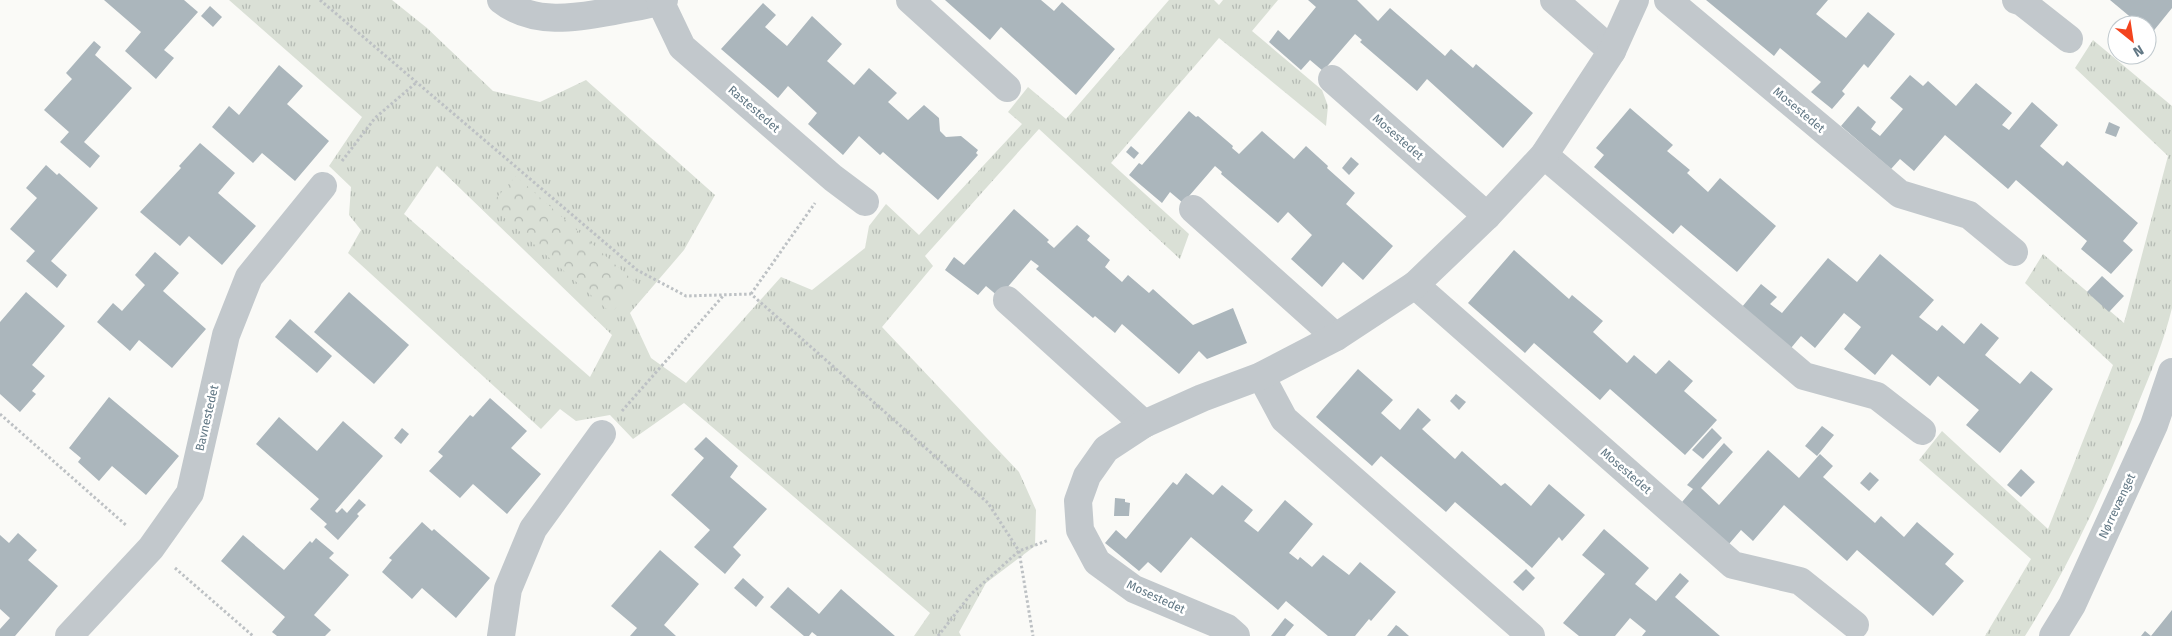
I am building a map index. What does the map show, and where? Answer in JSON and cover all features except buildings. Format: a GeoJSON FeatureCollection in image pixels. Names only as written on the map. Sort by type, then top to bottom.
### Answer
{"type":"FeatureCollection","features":[{"type":"Feature","properties":{"kind":"street","name":"Rastestedet"},"geometry":{"type":"LineString","coordinates":[[501,0],[509,6],[540,17],[572,19],[662,1],[682,47],[833,178],[865,202]]}},
{"type":"Feature","properties":{"kind":"street"},"geometry":{"type":"LineString","coordinates":[[910,0],[1007,88]]}},
{"type":"Feature","properties":{"kind":"street"},"geometry":{"type":"LineString","coordinates":[[1554,0],[1612,51]]}},
{"type":"Feature","properties":{"kind":"street","name":"Mosestedet"},"geometry":{"type":"LineString","coordinates":[[1236,636],[1227,628],[1134,589],[1097,562],[1080,530],[1078,501],[1087,476],[1106,449],[1144,424],[1202,398],[1260,376],[1336,337],[1415,285],[1487,216],[1544,155],[1612,51],[1635,0]]}},
{"type":"Feature","properties":{"kind":"street","name":"Mosestedet"},"geometry":{"type":"LineString","coordinates":[[1668,0],[1900,194],[1969,215],[2014,252]]}},
{"type":"Feature","properties":{"kind":"street"},"geometry":{"type":"LineString","coordinates":[[2016,0],[2022,2],[2069,39]]}},
{"type":"Feature","properties":{"kind":"street","name":"Mosestedet"},"geometry":{"type":"LineString","coordinates":[[1332,79],[1487,216]]}},
{"type":"Feature","properties":{"kind":"street"},"geometry":{"type":"LineString","coordinates":[[1544,155],[1804,376],[1877,396],[1922,431]]}},
{"type":"Feature","properties":{"kind":"street","name":"Bavnestedet"},"geometry":{"type":"LineString","coordinates":[[69,636],[151,548],[190,493],[226,335],[249,277],[323,186]]}},
{"type":"Feature","properties":{"kind":"street"},"geometry":{"type":"LineString","coordinates":[[1193,209],[1336,337]]}},
{"type":"Feature","properties":{"kind":"street","name":"Mosestedet"},"geometry":{"type":"LineString","coordinates":[[1415,285],[1733,565],[1800,581],[1855,625]]}},
{"type":"Feature","properties":{"kind":"street"},"geometry":{"type":"LineString","coordinates":[[1007,300],[1144,424]]}},
{"type":"Feature","properties":{"kind":"street","name":"Nørrevænget"},"geometry":{"type":"LineString","coordinates":[[2053,636],[2072,605],[2154,425],[2172,372]]}},
{"type":"Feature","properties":{"kind":"street"},"geometry":{"type":"LineString","coordinates":[[1260,376],[1284,419],[1531,636]]}},
{"type":"Feature","properties":{"kind":"street"},"geometry":{"type":"LineString","coordinates":[[501,636],[508,589],[533,529],[602,434]]}},
{"type":"Feature","properties":{"kind":"path"},"geometry":{"type":"LineString","coordinates":[[320,0],[637,270],[686,296],[751,294],[988,503],[1019,551],[1033,636]]}},
{"type":"Feature","properties":{"kind":"path"},"geometry":{"type":"LineString","coordinates":[[323,186],[375,118],[417,82]]}},
{"type":"Feature","properties":{"kind":"path"},"geometry":{"type":"LineString","coordinates":[[751,294],[833,178]]}},
{"type":"Feature","properties":{"kind":"path"},"geometry":{"type":"LineString","coordinates":[[602,434],[724,295]]}},
{"type":"Feature","properties":{"kind":"path"},"geometry":{"type":"LineString","coordinates":[[938,636],[971,594],[1019,551]]}},
{"type":"Feature","properties":{"kind":"green space"},"geometry":{"type":"Polygon","coordinates":[[[229,0],[392,0],[427,28],[493,91],[540,102],[586,80],[715,195],[684,250],[630,313],[651,358],[686,383],[781,277],[812,290],[865,248],[869,226],[886,204],[919,235],[1022,124],[1008,112],[1028,87],[1066,119],[1169,0],[1214,0],[1219,5],[1223,0],[1278,0],[1252,31],[1322,90],[1328,106],[1326,126],[1219,38],[1111,163],[1189,234],[1180,259],[1039,129],[925,256],[933,266],[882,327],[1019,472],[1036,510],[1035,546],[986,583],[959,632],[961,636],[914,636],[930,613],[684,403],[633,439],[610,415],[576,421],[560,409],[541,429],[348,253],[361,230],[349,215],[351,187],[329,166],[362,117],[229,0]],[[437,166],[404,214],[590,377],[612,335],[437,166]]]}},
{"type":"Feature","properties":{"kind":"green space"},"geometry":{"type":"Polygon","coordinates":[[[2093,40],[2107,52],[2107,65],[2123,65],[2172,106],[2172,308],[2157,356],[2114,463],[2073,552],[2042,609],[2025,636],[1985,636],[2031,559],[1919,460],[1942,431],[2048,529],[2113,365],[2025,283],[2043,254],[2124,323],[2168,156],[2075,68],[2093,40]]]}},
{"type":"Feature","properties":{"kind":"green space"},"geometry":{"type":"Polygon","coordinates":[[[516,176],[637,284],[611,313],[490,205],[516,176]]]}}]}
